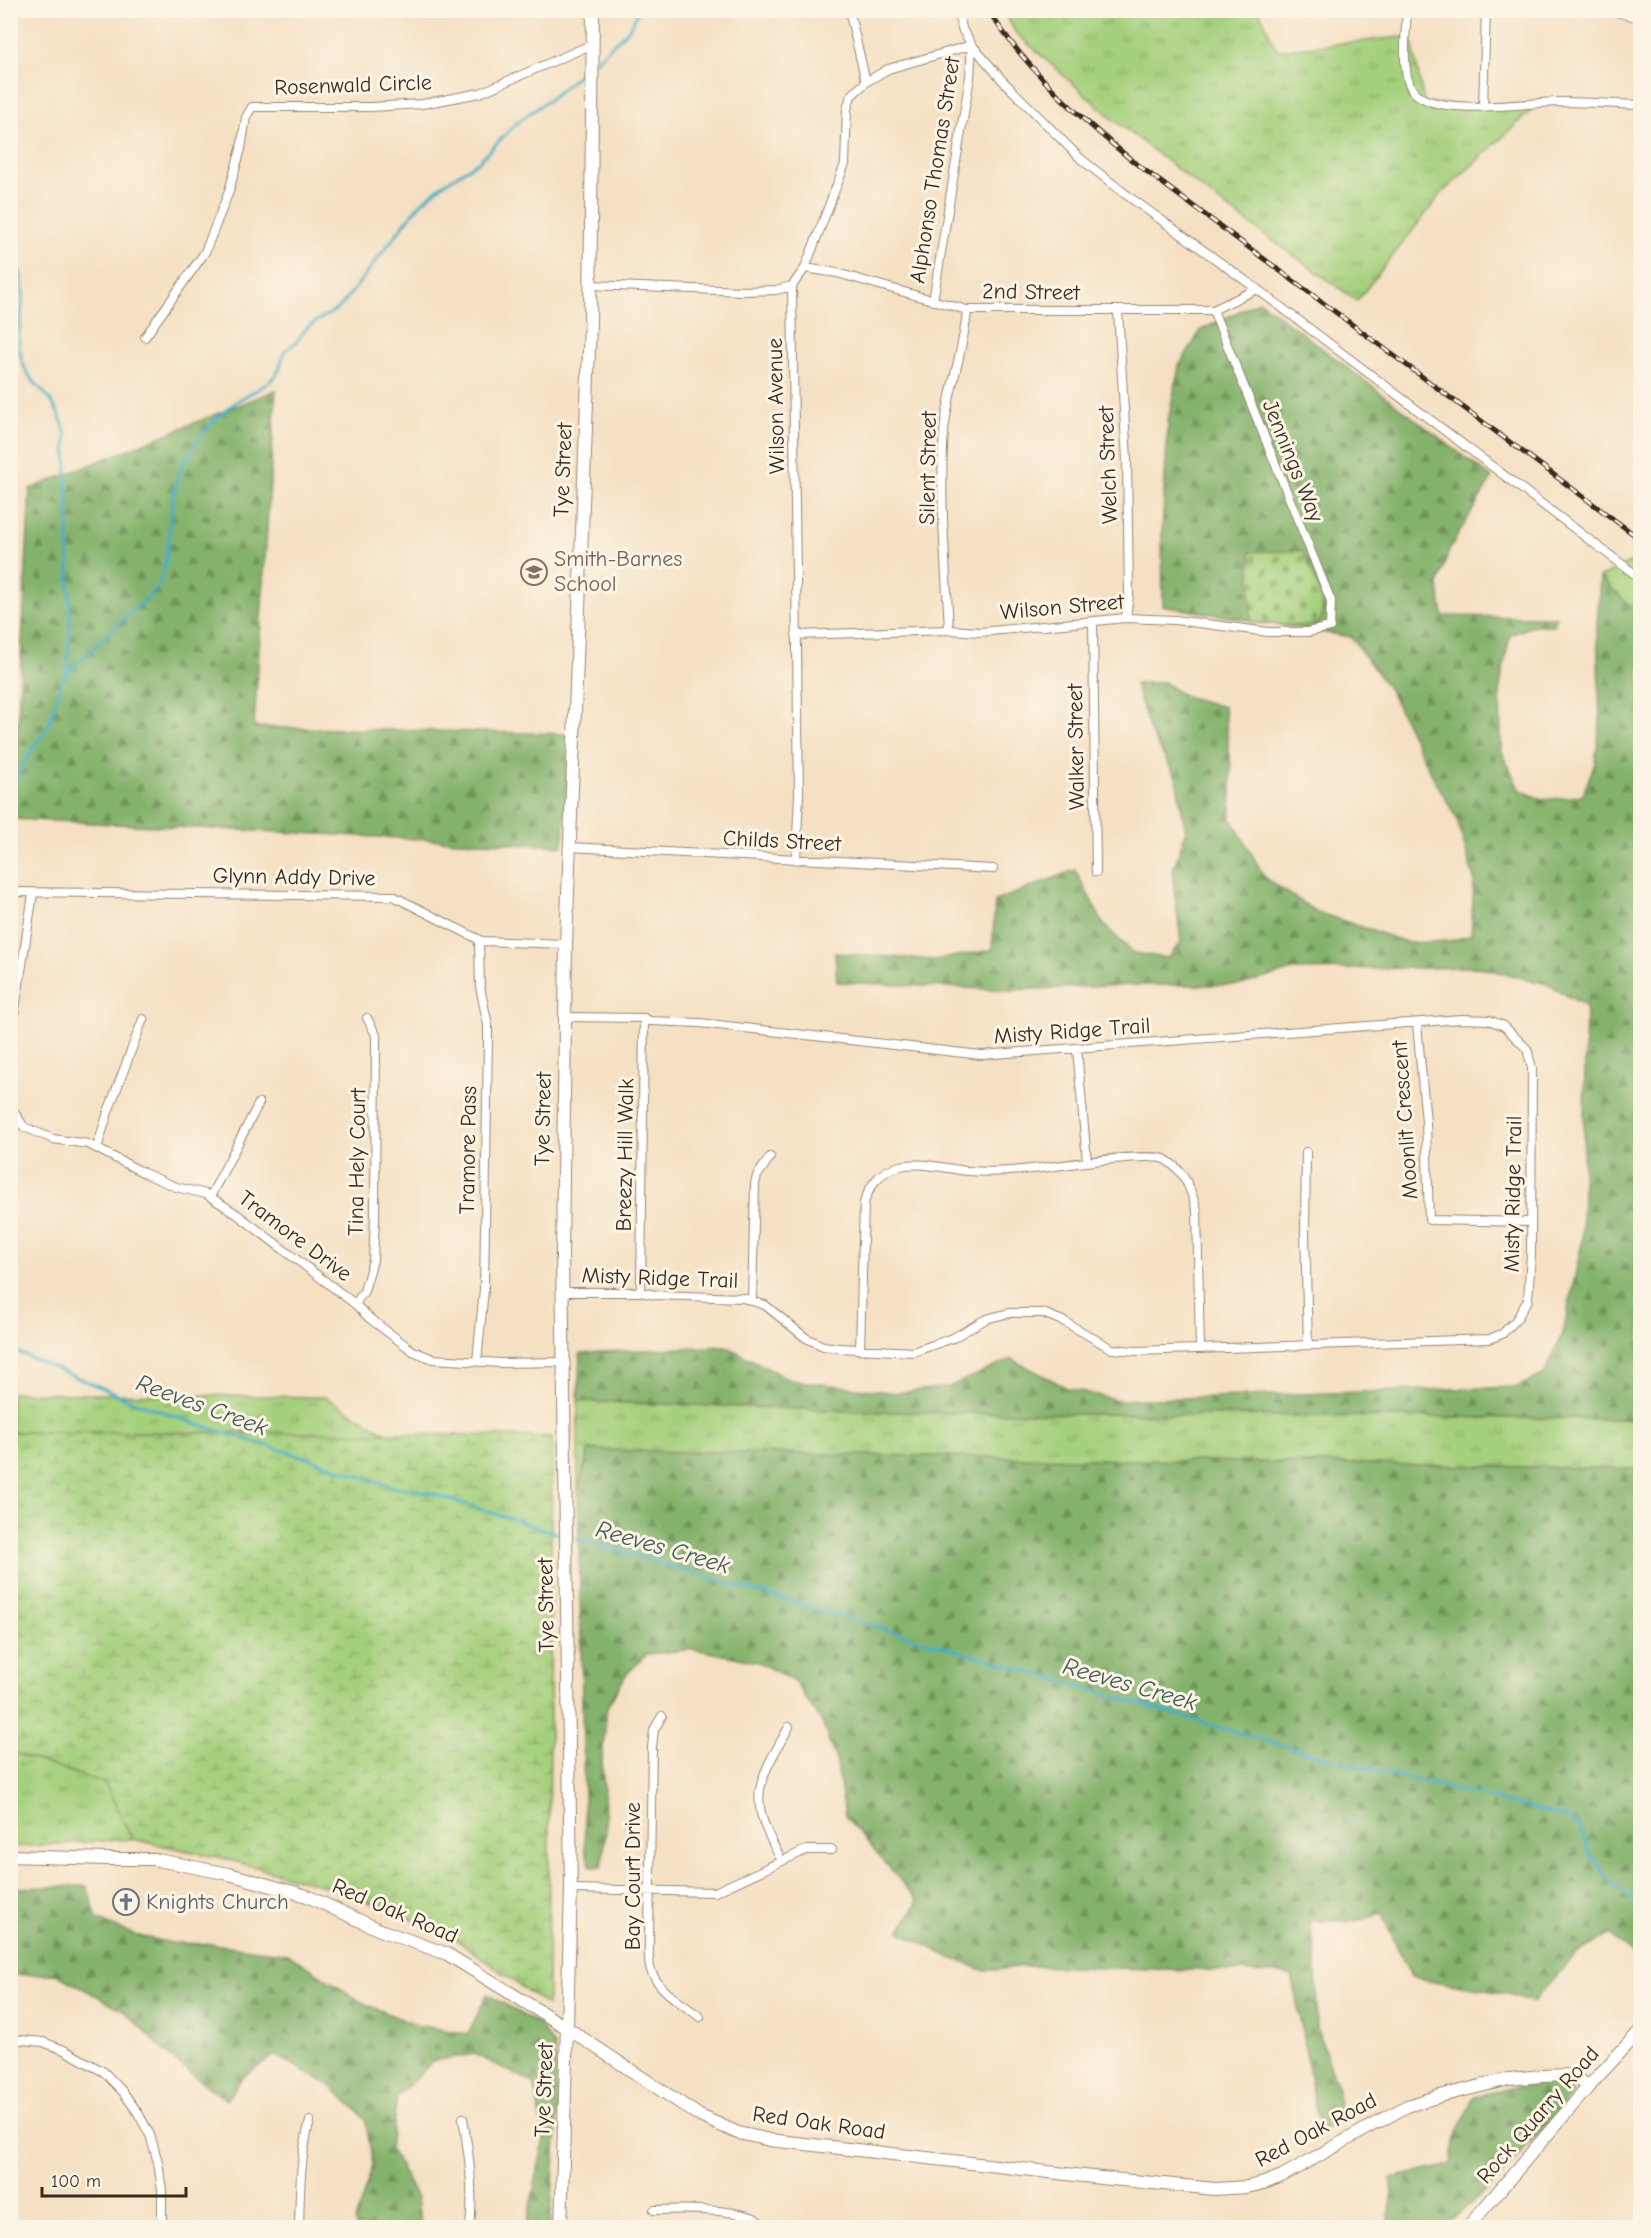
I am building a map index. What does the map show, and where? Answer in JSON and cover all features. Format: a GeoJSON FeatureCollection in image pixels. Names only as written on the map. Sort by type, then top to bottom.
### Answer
{"type":"FeatureCollection","features":[{"type":"Feature","properties":{"kind":"street","name":"Tye Street"},"geometry":{"type":"LineString","coordinates":[[561,2228],[571,1889],[562,1292],[566,944],[590,335],[593,10]]}},
{"type":"Feature","properties":{"kind":"street"},"geometry":{"type":"LineString","coordinates":[[849,10],[866,82]]}},
{"type":"Feature","properties":{"kind":"street"},"geometry":{"type":"LineString","coordinates":[[957,10],[963,31],[972,45],[1003,81],[1081,159],[1641,578]]}},
{"type":"Feature","properties":{"kind":"street"},"geometry":{"type":"LineString","coordinates":[[1407,10],[1405,54],[1407,75],[1412,90],[1425,100],[1450,105],[1483,107],[1558,102],[1641,105]]}},
{"type":"Feature","properties":{"kind":"street"},"geometry":{"type":"LineString","coordinates":[[1483,107],[1486,10]]}},
{"type":"Feature","properties":{"kind":"street"},"geometry":{"type":"LineString","coordinates":[[1608,10],[1641,18]]}},
{"type":"Feature","properties":{"kind":"street","name":"Rosenwald Circle"},"geometry":{"type":"LineString","coordinates":[[145,337],[204,252],[228,194],[241,149],[246,117],[252,107],[370,107],[422,104],[480,93],[593,44]]}},
{"type":"Feature","properties":{"kind":"street"},"geometry":{"type":"LineString","coordinates":[[590,285],[744,291],[776,290],[792,286],[805,268],[845,164],[847,109],[851,96],[866,82],[888,69],[972,45]]}},
{"type":"Feature","properties":{"kind":"street","name":"Alphonso Thomas Street"},"geometry":{"type":"LineString","coordinates":[[933,301],[970,77],[972,45]]}},
{"type":"Feature","properties":{"kind":"street","name":"2nd Street"},"geometry":{"type":"LineString","coordinates":[[805,268],[837,273],[967,310],[1213,310],[1257,289]]}},
{"type":"Feature","properties":{"kind":"street","name":"Wilson Avenue"},"geometry":{"type":"LineString","coordinates":[[792,286],[799,794],[796,860]]}},
{"type":"Feature","properties":{"kind":"street","name":"Silent Street"},"geometry":{"type":"LineString","coordinates":[[949,630],[943,486],[944,433],[948,397],[965,334],[967,310]]}},
{"type":"Feature","properties":{"kind":"street","name":"Jennings Way"},"geometry":{"type":"LineString","coordinates":[[1213,310],[1331,601],[1330,627]]}},
{"type":"Feature","properties":{"kind":"street","name":"Welch Street"},"geometry":{"type":"LineString","coordinates":[[1118,311],[1128,491],[1129,595],[1126,618]]}},
{"type":"Feature","properties":{"kind":"street","name":"Wilson Street"},"geometry":{"type":"LineString","coordinates":[[796,635],[949,630],[980,632],[1126,618],[1175,620],[1268,632],[1308,632],[1330,627]]}},
{"type":"Feature","properties":{"kind":"street","name":"Walker Street"},"geometry":{"type":"LineString","coordinates":[[1093,621],[1096,872]]}},
{"type":"Feature","properties":{"kind":"street","name":"Childs Street"},"geometry":{"type":"LineString","coordinates":[[569,847],[993,869]]}},
{"type":"Feature","properties":{"kind":"street","name":"Glynn Addy Drive"},"geometry":{"type":"LineString","coordinates":[[10,892],[393,896],[482,941],[566,944]]}},
{"type":"Feature","properties":{"kind":"street"},"geometry":{"type":"LineString","coordinates":[[10,1042],[33,894]]}},
{"type":"Feature","properties":{"kind":"street","name":"Tramore Pass"},"geometry":{"type":"LineString","coordinates":[[477,1362],[484,1288],[488,1040],[488,1025],[480,987],[479,943],[482,941]]}},
{"type":"Feature","properties":{"kind":"street","name":"Misty Ridge Trail"},"geometry":{"type":"LineString","coordinates":[[562,1292],[642,1292],[655,1295],[743,1298],[765,1305],[806,1338],[823,1346],[860,1350],[913,1352],[953,1338],[986,1318],[1009,1313],[1043,1313],[1065,1322],[1112,1349],[1136,1351],[1474,1342],[1490,1340],[1502,1334],[1516,1320],[1528,1300],[1531,1222],[1532,1068],[1527,1049],[1504,1026],[1489,1020],[1461,1019],[981,1055],[700,1023],[650,1021],[644,1018],[565,1017]]}},
{"type":"Feature","properties":{"kind":"street","name":"Tina Hely Court"},"geometry":{"type":"LineString","coordinates":[[356,1304],[364,1291],[373,1260],[375,1218],[376,1035],[367,1018]]}},
{"type":"Feature","properties":{"kind":"street","name":"Breezy Hill Walk"},"geometry":{"type":"LineString","coordinates":[[642,1292],[644,1018]]}},
{"type":"Feature","properties":{"kind":"street"},"geometry":{"type":"LineString","coordinates":[[97,1148],[143,1019]]}},
{"type":"Feature","properties":{"kind":"street","name":"Moonlit Crescent"},"geometry":{"type":"LineString","coordinates":[[1417,1024],[1426,1122],[1429,1220],[1531,1222]]}},
{"type":"Feature","properties":{"kind":"street"},"geometry":{"type":"LineString","coordinates":[[1077,1049],[1087,1161]]}},
{"type":"Feature","properties":{"kind":"street"},"geometry":{"type":"LineString","coordinates":[[210,1197],[259,1103]]}},
{"type":"Feature","properties":{"kind":"street","name":"Tramore Drive"},"geometry":{"type":"LineString","coordinates":[[10,1107],[24,1127],[54,1139],[88,1144],[144,1173],[176,1186],[206,1194],[238,1215],[356,1304],[369,1318],[413,1351],[433,1359],[501,1363],[564,1362]]}},
{"type":"Feature","properties":{"kind":"street"},"geometry":{"type":"LineString","coordinates":[[1306,1152],[1305,1231],[1308,1345]]}},
{"type":"Feature","properties":{"kind":"street"},"geometry":{"type":"LineString","coordinates":[[752,1301],[755,1184],[757,1176],[770,1157]]}},
{"type":"Feature","properties":{"kind":"street"},"geometry":{"type":"LineString","coordinates":[[860,1350],[864,1203],[875,1179],[883,1173],[899,1166],[912,1165],[970,1171],[1001,1171],[1087,1161],[1145,1158],[1163,1159],[1184,1175],[1191,1189],[1197,1211],[1200,1348]]}},
{"type":"Feature","properties":{"kind":"street","name":"Bay Court Drive"},"geometry":{"type":"LineString","coordinates":[[662,1716],[654,1730],[652,1747],[650,1968],[658,1982],[671,1996],[700,2017]]}},
{"type":"Feature","properties":{"kind":"street"},"geometry":{"type":"LineString","coordinates":[[782,1861],[762,1822],[758,1800],[764,1773],[789,1727]]}},
{"type":"Feature","properties":{"kind":"street"},"geometry":{"type":"LineString","coordinates":[[571,1889],[715,1892],[806,1850],[832,1850]]}},
{"type":"Feature","properties":{"kind":"street","name":"Red Oak Road"},"geometry":{"type":"LineString","coordinates":[[10,1856],[106,1860],[153,1858],[229,1874],[307,1896],[380,1930],[447,1954],[567,2028],[700,2116],[738,2133],[770,2140],[1090,2177],[1215,2189],[1247,2187],[1264,2183],[1340,2145],[1407,2106],[1464,2089],[1509,2079],[1561,2075],[1570,2075],[1589,2086]]}},
{"type":"Feature","properties":{"kind":"street","name":"Rock Quarry Road"},"geometry":{"type":"LineString","coordinates":[[1467,2228],[1589,2086],[1641,2031]]}},
{"type":"Feature","properties":{"kind":"street"},"geometry":{"type":"LineString","coordinates":[[10,2039],[43,2042],[64,2050],[104,2072],[123,2092],[150,2135],[158,2162],[162,2190],[162,2228]]}},
{"type":"Feature","properties":{"kind":"street"},"geometry":{"type":"LineString","coordinates":[[463,2118],[471,2161],[473,2191],[470,2228]]}},
{"type":"Feature","properties":{"kind":"street"},"geometry":{"type":"LineString","coordinates":[[299,2228],[304,2142],[310,2121]]}},
{"type":"Feature","properties":{"kind":"street"},"geometry":{"type":"LineString","coordinates":[[654,2210],[692,2209],[730,2214],[755,2219],[765,2228]]}},
{"type":"Feature","properties":{"kind":"green space"},"geometry":{"type":"Polygon","coordinates":[[[1004,11],[1259,11],[1277,50],[1411,36],[1424,103],[1536,106],[1442,193],[1357,301],[1226,207],[1110,117],[1015,32],[1004,11]]]}},
{"type":"Feature","properties":{"kind":"green space"},"geometry":{"type":"Polygon","coordinates":[[[1260,301],[1492,478],[1450,548],[1438,585],[1443,616],[1557,617],[1554,625],[1535,625],[1510,635],[1500,685],[1501,750],[1519,789],[1542,800],[1582,796],[1595,763],[1600,723],[1597,626],[1600,577],[1640,616],[1640,1419],[883,1412],[578,1401],[580,1353],[726,1346],[790,1380],[897,1393],[949,1387],[1012,1359],[1067,1388],[1118,1400],[1517,1387],[1545,1374],[1564,1329],[1582,1242],[1586,1006],[1547,984],[1478,967],[1293,970],[1241,985],[1138,985],[1009,990],[837,982],[835,953],[934,960],[992,950],[995,901],[1075,870],[1104,925],[1133,953],[1168,958],[1181,942],[1172,872],[1186,832],[1176,777],[1150,732],[1135,684],[1164,682],[1182,695],[1224,707],[1231,767],[1231,818],[1266,879],[1317,912],[1409,943],[1450,941],[1471,935],[1474,879],[1457,819],[1426,764],[1390,691],[1351,637],[1163,606],[1162,534],[1168,421],[1179,366],[1201,330],[1260,301]]]}},
{"type":"Feature","properties":{"kind":"green space"},"geometry":{"type":"Polygon","coordinates":[[[276,390],[254,727],[569,734],[563,846],[13,819],[30,489],[276,390]]]}},
{"type":"Feature","properties":{"kind":"green space"},"geometry":{"type":"Polygon","coordinates":[[[1303,551],[1321,600],[1321,619],[1311,625],[1251,623],[1250,552],[1303,551]]]}},
{"type":"Feature","properties":{"kind":"green space"},"geometry":{"type":"Polygon","coordinates":[[[1640,558],[1640,616],[1600,577],[1640,558]]]}},
{"type":"Feature","properties":{"kind":"green space"},"geometry":{"type":"Polygon","coordinates":[[[11,1393],[325,1397],[387,1433],[11,1432],[11,1393]]]}},
{"type":"Feature","properties":{"kind":"green space"},"geometry":{"type":"Polygon","coordinates":[[[578,1401],[883,1412],[1640,1419],[1640,1469],[589,1450],[578,1490],[578,1401]]]}},
{"type":"Feature","properties":{"kind":"green space"},"geometry":{"type":"Polygon","coordinates":[[[11,1432],[387,1433],[552,1437],[548,2006],[450,1935],[342,1891],[226,1859],[132,1839],[105,1783],[11,1752],[11,1432]]]}},
{"type":"Feature","properties":{"kind":"green space"},"geometry":{"type":"Polygon","coordinates":[[[589,1450],[1640,1469],[1640,1962],[1610,1934],[1575,1955],[1533,2002],[1508,1994],[1411,1977],[1382,1914],[1355,1921],[1310,1921],[1316,1957],[1317,2029],[1338,2088],[1339,2122],[1323,2129],[1317,2115],[1292,1975],[1242,1971],[1024,1966],[986,1971],[951,1958],[900,1932],[918,1901],[845,1816],[837,1763],[822,1722],[793,1680],[758,1662],[694,1649],[647,1654],[625,1676],[607,1707],[602,1759],[606,1831],[602,1867],[591,1867],[585,1850],[578,1490],[589,1450]]]}},
{"type":"Feature","properties":{"kind":"green space"},"geometry":{"type":"Polygon","coordinates":[[[11,1752],[105,1783],[132,1839],[11,1847],[11,1752]]]}},
{"type":"Feature","properties":{"kind":"green space"},"geometry":{"type":"Polygon","coordinates":[[[87,1886],[97,1919],[134,1935],[172,1943],[212,1944],[288,1954],[363,2003],[415,2025],[468,2034],[487,1994],[540,2025],[554,2046],[558,2109],[550,2227],[526,2227],[545,2135],[533,2083],[475,2054],[433,2061],[397,2097],[390,2148],[417,2198],[421,2227],[356,2227],[355,2221],[373,2165],[365,2118],[330,2085],[275,2055],[243,2077],[226,2100],[176,2062],[123,2010],[56,1974],[11,1975],[11,1888],[87,1886]]]}},
{"type":"Feature","properties":{"kind":"green space"},"geometry":{"type":"Polygon","coordinates":[[[1562,2083],[1573,2093],[1496,2182],[1462,2212],[1439,2227],[1390,2227],[1391,2178],[1451,2165],[1456,2137],[1474,2096],[1521,2086],[1562,2083]]]}},
{"type":"Feature","properties":{"kind":"waterway"},"geometry":{"type":"LineString","coordinates":[[596,61],[629,29],[639,10]]}},
{"type":"Feature","properties":{"kind":"waterway"},"geometry":{"type":"LineString","coordinates":[[10,800],[18,772],[49,724],[61,683],[67,673],[145,600],[159,583],[166,562],[174,490],[184,462],[201,436],[230,407],[264,386],[275,376],[286,350],[311,325],[341,306],[420,204],[442,185],[478,162],[519,121],[554,96],[588,66]]}},
{"type":"Feature","properties":{"kind":"waterway"},"geometry":{"type":"LineString","coordinates":[[10,212],[10,225]]}},
{"type":"Feature","properties":{"kind":"waterway"},"geometry":{"type":"LineString","coordinates":[[10,243],[23,286],[19,335],[22,360],[29,376],[54,405],[66,434],[70,623],[67,673]]}},
{"type":"Feature","properties":{"kind":"waterway","name":"Reeves Creek"},"geometry":{"type":"LineString","coordinates":[[10,1349],[133,1401],[196,1424],[389,1486],[430,1493],[558,1534]]}},
{"type":"Feature","properties":{"kind":"waterway","name":"Reeves Creek"},"geometry":{"type":"LineString","coordinates":[[574,1538],[1334,1760],[1558,1815],[1571,1820],[1581,1830],[1591,1857],[1616,1888],[1640,1904]]}},
{"type":"Feature","properties":{"kind":"railway"},"geometry":{"type":"LineString","coordinates":[[988,10],[1020,53],[1055,92],[1134,162],[1640,539]]}},
{"type":"Feature","properties":{"kind":"place","name":"Smith-Barnes School"},"geometry":{"type":"Point","coordinates":[534,572]}},
{"type":"Feature","properties":{"kind":"place","name":"Knights Church"},"geometry":{"type":"Point","coordinates":[126,1902]}}]}
